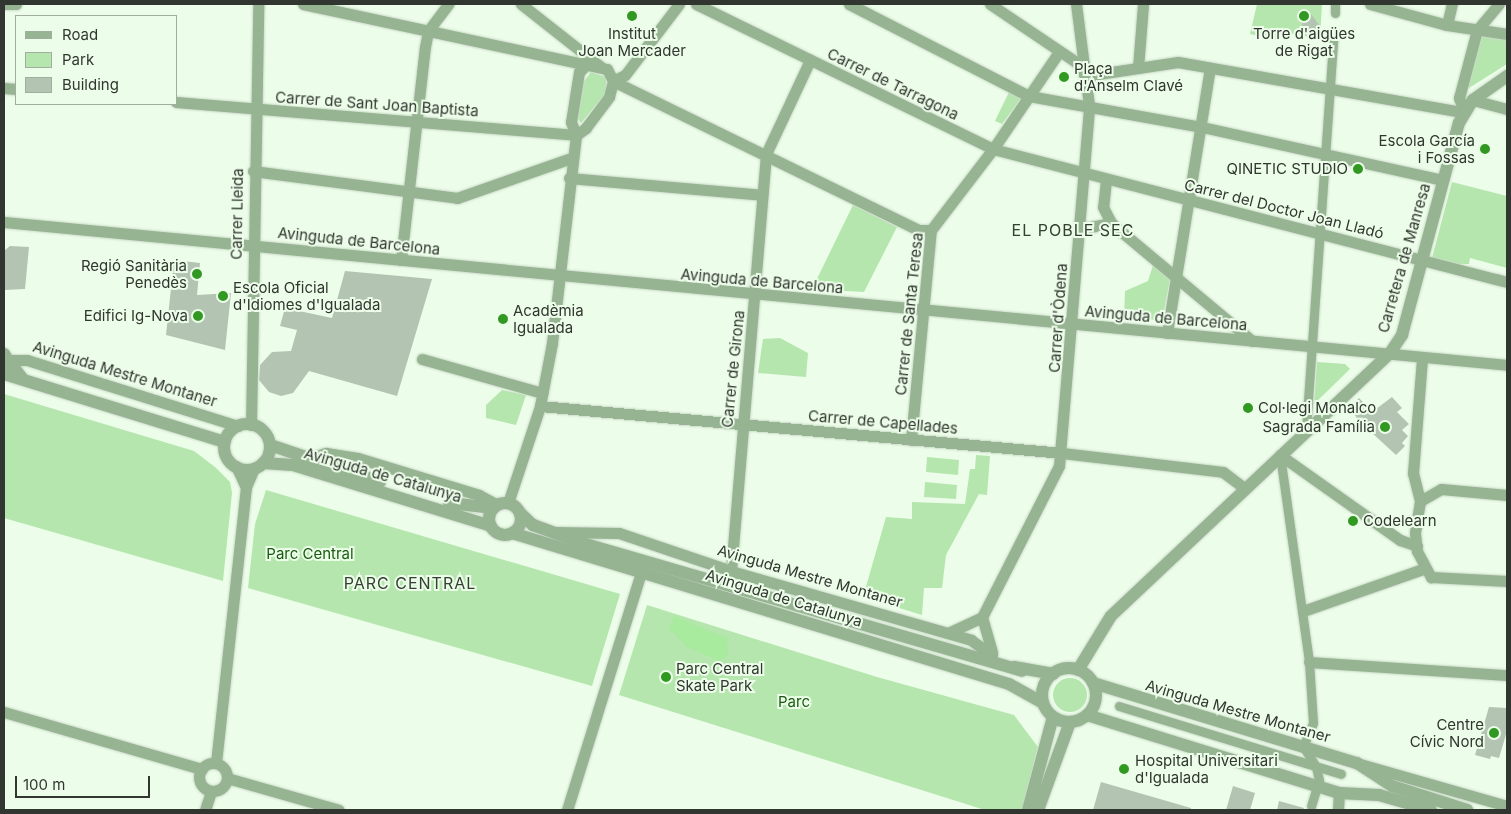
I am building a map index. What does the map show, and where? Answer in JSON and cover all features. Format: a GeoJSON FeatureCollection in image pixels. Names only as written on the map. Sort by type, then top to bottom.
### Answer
{"type":"FeatureCollection","features":[{"type":"Feature","properties":{"kind":"street"},"geometry":{"type":"LineString","coordinates":[[4,4],[16,4]]}},
{"type":"Feature","properties":{"kind":"street","name":"Carrer Lleida"},"geometry":{"type":"LineString","coordinates":[[244,426],[252,246],[258,4]]}},
{"type":"Feature","properties":{"kind":"street"},"geometry":{"type":"LineString","coordinates":[[303,4],[585,66],[601,67]]}},
{"type":"Feature","properties":{"kind":"street"},"geometry":{"type":"LineString","coordinates":[[401,260],[415,121],[428,31],[448,4]]}},
{"type":"Feature","properties":{"kind":"street"},"geometry":{"type":"LineString","coordinates":[[521,4],[606,69],[613,81],[919,230],[931,230]]}},
{"type":"Feature","properties":{"kind":"street"},"geometry":{"type":"LineString","coordinates":[[613,81],[626,75],[679,4]]}},
{"type":"Feature","properties":{"kind":"street","name":"Carrer de Tarragona"},"geometry":{"type":"LineString","coordinates":[[696,4],[993,149],[1082,174]]}},
{"type":"Feature","properties":{"kind":"street"},"geometry":{"type":"LineString","coordinates":[[849,4],[1029,96],[1089,105],[1202,127],[1443,180]]}},
{"type":"Feature","properties":{"kind":"street"},"geometry":{"type":"LineString","coordinates":[[990,4],[1076,62],[1085,76],[1178,62],[1464,111]]}},
{"type":"Feature","properties":{"kind":"street","name":"Carrer d'Òdena"},"geometry":{"type":"LineString","coordinates":[[982,617],[1059,466],[1062,454],[1074,324],[1082,174],[1089,105],[1076,4]]}},
{"type":"Feature","properties":{"kind":"street"},"geometry":{"type":"LineString","coordinates":[[1138,68],[1143,4]]}},
{"type":"Feature","properties":{"kind":"street"},"geometry":{"type":"LineString","coordinates":[[1370,4],[1447,25],[1507,34]]}},
{"type":"Feature","properties":{"kind":"street"},"geometry":{"type":"LineString","coordinates":[[1447,25],[1452,4]]}},
{"type":"Feature","properties":{"kind":"street"},"geometry":{"type":"LineString","coordinates":[[1464,111],[1459,98],[1477,30],[1499,4]]}},
{"type":"Feature","properties":{"kind":"street"},"geometry":{"type":"LineString","coordinates":[[1306,430],[1334,32]]}},
{"type":"Feature","properties":{"kind":"street","name":"Carrer de Santa Teresa"},"geometry":{"type":"LineString","coordinates":[[912,440],[931,230],[993,149],[1059,52]]}},
{"type":"Feature","properties":{"kind":"street","name":"Carrer de Girona"},"geometry":{"type":"LineString","coordinates":[[732,571],[766,154],[810,60]]}},
{"type":"Feature","properties":{"kind":"street"},"geometry":{"type":"LineString","coordinates":[[500,505],[520,513],[519,527],[512,533],[500,534],[491,526],[540,406],[560,278],[571,158],[576,135],[571,122],[579,72],[585,66]]}},
{"type":"Feature","properties":{"kind":"street"},"geometry":{"type":"LineString","coordinates":[[1167,333],[1202,127],[1210,68]]}},
{"type":"Feature","properties":{"kind":"street","name":"Carretera de Manresa"},"geometry":{"type":"LineString","coordinates":[[1078,670],[1111,616],[1230,501],[1390,354],[1402,335],[1443,180],[1464,111],[1473,100],[1507,76]]}},
{"type":"Feature","properties":{"kind":"street"},"geometry":{"type":"LineString","coordinates":[[576,135],[598,114],[610,97],[613,81]]}},
{"type":"Feature","properties":{"kind":"street"},"geometry":{"type":"LineString","coordinates":[[1473,100],[1507,109]]}},
{"type":"Feature","properties":{"kind":"street","name":"Carrer de Sant Joan Baptista"},"geometry":{"type":"LineString","coordinates":[[178,102],[576,135]]}},
{"type":"Feature","properties":{"kind":"street"},"geometry":{"type":"LineString","coordinates":[[253,171],[457,198],[571,158]]}},
{"type":"Feature","properties":{"kind":"street","name":"Carrer del Doctor Joan Lladó"},"geometry":{"type":"LineString","coordinates":[[1082,174],[1507,282]]}},
{"type":"Feature","properties":{"kind":"street"},"geometry":{"type":"LineString","coordinates":[[569,178],[762,195]]}},
{"type":"Feature","properties":{"kind":"street"},"geometry":{"type":"LineString","coordinates":[[1106,180],[1103,207],[1111,222],[1252,341]]}},
{"type":"Feature","properties":{"kind":"street"},"geometry":{"type":"LineString","coordinates":[[1080,229],[1111,222]]}},
{"type":"Feature","properties":{"kind":"street","name":"Avinguda de Barcelona"},"geometry":{"type":"LineString","coordinates":[[7,224],[401,260],[560,278],[1312,346],[1507,366]]}},
{"type":"Feature","properties":{"kind":"street"},"geometry":{"type":"LineString","coordinates":[[1422,358],[1412,473],[1420,501],[1417,546],[1423,569],[1440,579],[1507,581]]}},
{"type":"Feature","properties":{"kind":"street"},"geometry":{"type":"LineString","coordinates":[[5,359],[23,380]]}},
{"type":"Feature","properties":{"kind":"street","name":"Avinguda Mestre Montaner"},"geometry":{"type":"LineString","coordinates":[[5,359],[27,360],[244,426]]}},
{"type":"Feature","properties":{"kind":"street"},"geometry":{"type":"LineString","coordinates":[[422,359],[542,393]]}},
{"type":"Feature","properties":{"kind":"street"},"geometry":{"type":"LineString","coordinates":[[4,374],[225,442]]}},
{"type":"Feature","properties":{"kind":"street","name":"Carrer de Capellades"},"geometry":{"type":"LineString","coordinates":[[540,406],[1062,454],[1223,472]]}},
{"type":"Feature","properties":{"kind":"street"},"geometry":{"type":"LineString","coordinates":[[216,763],[246,487],[270,445],[264,432],[244,426],[225,442]]}},
{"type":"Feature","properties":{"kind":"street"},"geometry":{"type":"LineString","coordinates":[[225,442],[226,456],[236,466],[246,487]]}},
{"type":"Feature","properties":{"kind":"street","name":"Avinguda de Catalunya"},"geometry":{"type":"LineString","coordinates":[[270,445],[306,459],[459,506],[500,505]]}},
{"type":"Feature","properties":{"kind":"street"},"geometry":{"type":"LineString","coordinates":[[1280,455],[1400,540],[1417,546]]}},
{"type":"Feature","properties":{"kind":"street"},"geometry":{"type":"LineString","coordinates":[[1280,455],[1309,662],[1313,723],[1303,746],[1316,766],[1316,786],[1311,806]]}},
{"type":"Feature","properties":{"kind":"street","name":"Avinguda de Catalunya"},"geometry":{"type":"LineString","coordinates":[[259,466],[293,465],[491,526]]}},
{"type":"Feature","properties":{"kind":"street"},"geometry":{"type":"LineString","coordinates":[[236,466],[259,466]]}},
{"type":"Feature","properties":{"kind":"street"},"geometry":{"type":"LineString","coordinates":[[1223,472],[1244,488]]}},
{"type":"Feature","properties":{"kind":"street"},"geometry":{"type":"LineString","coordinates":[[1223,472],[1230,487],[1230,501]]}},
{"type":"Feature","properties":{"kind":"street"},"geometry":{"type":"LineString","coordinates":[[1420,501],[1441,489],[1507,495]]}},
{"type":"Feature","properties":{"kind":"street","name":"Avinguda de Catalunya"},"geometry":{"type":"LineString","coordinates":[[520,513],[551,533],[1022,670]]}},
{"type":"Feature","properties":{"kind":"street","name":"Avinguda de Catalunya"},"geometry":{"type":"LineString","coordinates":[[512,533],[1009,684],[1043,703]]}},
{"type":"Feature","properties":{"kind":"street","name":"Avinguda Mestre Montaner"},"geometry":{"type":"LineString","coordinates":[[551,533],[619,533],[732,571],[971,640],[992,655],[1022,670],[1053,674]]}},
{"type":"Feature","properties":{"kind":"street"},"geometry":{"type":"LineString","coordinates":[[1303,611],[1423,569]]}},
{"type":"Feature","properties":{"kind":"street"},"geometry":{"type":"LineString","coordinates":[[567,810],[641,572]]}},
{"type":"Feature","properties":{"kind":"street"},"geometry":{"type":"LineString","coordinates":[[948,633],[982,617],[992,655]]}},
{"type":"Feature","properties":{"kind":"street"},"geometry":{"type":"LineString","coordinates":[[1309,662],[1507,675]]}},
{"type":"Feature","properties":{"kind":"street"},"geometry":{"type":"LineString","coordinates":[[1087,715],[1096,697],[1093,683],[1078,670],[1065,669],[1053,674],[1044,684],[1043,703],[1053,717],[1070,722],[1087,715],[1339,793],[1379,795],[1431,810]]}},
{"type":"Feature","properties":{"kind":"street","name":"Avinguda Mestre Montaner"},"geometry":{"type":"LineString","coordinates":[[1093,683],[1357,763],[1372,774],[1412,794],[1467,810]]}},
{"type":"Feature","properties":{"kind":"street"},"geometry":{"type":"LineString","coordinates":[[1119,706],[1341,774]]}},
{"type":"Feature","properties":{"kind":"street"},"geometry":{"type":"LineString","coordinates":[[4,712],[202,769],[216,763]]}},
{"type":"Feature","properties":{"kind":"street"},"geometry":{"type":"LineString","coordinates":[[1028,810],[1053,717]]}},
{"type":"Feature","properties":{"kind":"street"},"geometry":{"type":"LineString","coordinates":[[1038,810],[1070,722]]}},
{"type":"Feature","properties":{"kind":"street"},"geometry":{"type":"LineString","coordinates":[[211,791],[222,788],[227,778],[224,768],[216,763]]}},
{"type":"Feature","properties":{"kind":"street"},"geometry":{"type":"LineString","coordinates":[[1357,763],[1507,806]]}},
{"type":"Feature","properties":{"kind":"street"},"geometry":{"type":"LineString","coordinates":[[202,769],[201,782],[211,791]]}},
{"type":"Feature","properties":{"kind":"street"},"geometry":{"type":"LineString","coordinates":[[227,778],[339,810]]}},
{"type":"Feature","properties":{"kind":"street"},"geometry":{"type":"LineString","coordinates":[[206,810],[211,791]]}},
{"type":"Feature","properties":{"kind":"street"},"geometry":{"type":"LineString","coordinates":[[1338,810],[1339,793]]}},
{"type":"Feature","properties":{"kind":"green space"},"geometry":{"type":"Polygon","coordinates":[[[1257,4],[1322,4],[1320,39],[1278,31],[1276,40],[1250,34],[1257,4]]]}},
{"type":"Feature","properties":{"kind":"green space"},"geometry":{"type":"Polygon","coordinates":[[[1481,36],[1507,39],[1507,64],[1469,88],[1465,82],[1481,36]]]}},
{"type":"Feature","properties":{"kind":"green space"},"geometry":{"type":"Polygon","coordinates":[[[591,72],[606,77],[607,92],[581,123],[578,119],[582,84],[591,72]]]}},
{"type":"Feature","properties":{"kind":"green space"},"geometry":{"type":"Polygon","coordinates":[[[1010,90],[1022,97],[1002,124],[995,121],[1010,90]]]}},
{"type":"Feature","properties":{"kind":"green space"},"geometry":{"type":"Polygon","coordinates":[[[1452,182],[1507,196],[1507,268],[1470,258],[1469,264],[1450,264],[1432,258],[1452,182]]]}},
{"type":"Feature","properties":{"kind":"green space"},"geometry":{"type":"Polygon","coordinates":[[[853,205],[897,227],[864,292],[812,289],[853,205]]]}},
{"type":"Feature","properties":{"kind":"green space"},"geometry":{"type":"Polygon","coordinates":[[[1153,265],[1170,279],[1164,311],[1154,320],[1124,316],[1125,291],[1148,281],[1153,265]]]}},
{"type":"Feature","properties":{"kind":"green space"},"geometry":{"type":"Polygon","coordinates":[[[780,338],[808,353],[806,377],[758,373],[763,339],[780,338]]]}},
{"type":"Feature","properties":{"kind":"green space"},"geometry":{"type":"Polygon","coordinates":[[[1317,362],[1345,364],[1350,369],[1314,404],[1317,362]]]}},
{"type":"Feature","properties":{"kind":"green space"},"geometry":{"type":"Polygon","coordinates":[[[502,390],[526,395],[516,425],[486,418],[486,405],[502,390]]]}},
{"type":"Feature","properties":{"kind":"green space"},"geometry":{"type":"Polygon","coordinates":[[[4,394],[194,451],[215,467],[230,482],[232,493],[223,581],[4,518],[4,394]]]}},
{"type":"Feature","properties":{"kind":"green space"},"geometry":{"type":"Polygon","coordinates":[[[976,455],[990,456],[987,495],[979,494],[946,555],[942,588],[924,588],[922,615],[863,597],[886,517],[912,519],[912,502],[965,504],[970,469],[975,469],[976,455]]]}},
{"type":"Feature","properties":{"kind":"green space"},"geometry":{"type":"Polygon","coordinates":[[[927,457],[959,460],[958,475],[926,472],[927,457]]]}},
{"type":"Feature","properties":{"kind":"green space"},"geometry":{"type":"Polygon","coordinates":[[[925,482],[957,485],[956,499],[924,497],[925,482]]]}},
{"type":"Feature","properties":{"kind":"green space","name":"Parc Central"},"geometry":{"type":"Polygon","coordinates":[[[266,490],[620,594],[592,686],[248,588],[255,524],[266,490]]]}},
{"type":"Feature","properties":{"kind":"green space","name":"Parc"},"geometry":{"type":"Polygon","coordinates":[[[647,605],[877,677],[1014,715],[1038,747],[1022,810],[985,810],[619,695],[647,605]]]}},
{"type":"Feature","properties":{"kind":"green space"},"geometry":{"type":"Polygon","coordinates":[[[1070,678],[1077,679],[1082,683],[1086,688],[1086,702],[1082,707],[1077,711],[1070,712],[1063,711],[1058,707],[1054,702],[1053,695],[1054,688],[1058,683],[1063,679],[1070,678]]]}},
{"type":"Feature","properties":{"kind":"shaded area"},"geometry":{"type":"Polygon","coordinates":[[[674,616],[727,638],[728,655],[720,661],[687,647],[669,628],[674,616]]]}},
{"type":"Feature","properties":{"kind":"building"},"geometry":{"type":"Polygon","coordinates":[[[1311,14],[1320,26],[1317,33],[1310,36],[1303,31],[1301,15],[1311,14]]]}},
{"type":"Feature","properties":{"kind":"building"},"geometry":{"type":"Polygon","coordinates":[[[10,246],[29,247],[25,289],[4,290],[4,251],[10,246]]]}},
{"type":"Feature","properties":{"kind":"building","name":"Edifici Ig-Nova"},"geometry":{"type":"Polygon","coordinates":[[[174,260],[200,263],[197,295],[231,293],[225,350],[166,335],[174,260]]]}},
{"type":"Feature","properties":{"kind":"building"},"geometry":{"type":"Polygon","coordinates":[[[345,271],[432,279],[397,396],[309,371],[293,393],[281,396],[269,392],[259,380],[260,365],[272,352],[291,351],[297,330],[280,326],[285,308],[332,318],[345,271]]]}},
{"type":"Feature","properties":{"kind":"building","name":"Sagrada Família"},"geometry":{"type":"Polygon","coordinates":[[[1392,397],[1402,408],[1397,412],[1409,424],[1402,430],[1408,436],[1402,443],[1405,446],[1396,455],[1358,420],[1350,407],[1359,398],[1372,412],[1392,397]]]}},
{"type":"Feature","properties":{"kind":"building","name":"Centre Cívic Nord"},"geometry":{"type":"Polygon","coordinates":[[[1489,707],[1507,708],[1507,731],[1499,758],[1491,756],[1490,759],[1475,755],[1489,707]]]}},
{"type":"Feature","properties":{"kind":"building"},"geometry":{"type":"Polygon","coordinates":[[[1101,782],[1191,808],[1191,810],[1093,810],[1101,782]]]}},
{"type":"Feature","properties":{"kind":"building","name":"Hospital Universitari d'Igualada"},"geometry":{"type":"Polygon","coordinates":[[[1233,786],[1255,793],[1250,810],[1226,810],[1233,786]]]}},
{"type":"Feature","properties":{"kind":"building","name":"Hospital Universitari d'Igualada"},"geometry":{"type":"Polygon","coordinates":[[[1279,801],[1304,808],[1303,810],[1277,810],[1279,801]]]}},
{"type":"Feature","properties":{"kind":"place","name":"Institut Joan Mercader"},"geometry":{"type":"Point","coordinates":[632,16]}},
{"type":"Feature","properties":{"kind":"place","name":"Torre d'aigües de Rigat"},"geometry":{"type":"Point","coordinates":[1304,16]}},
{"type":"Feature","properties":{"kind":"place","name":"Plaça d'Anselm Clavé"},"geometry":{"type":"Point","coordinates":[1064,77]}},
{"type":"Feature","properties":{"kind":"place","name":"Escola García i Fossas"},"geometry":{"type":"Point","coordinates":[1485,149]}},
{"type":"Feature","properties":{"kind":"place","name":"QINETIC STUDIO"},"geometry":{"type":"Point","coordinates":[1358,169]}},
{"type":"Feature","properties":{"kind":"place","name":"Regió Sanitària Penedès"},"geometry":{"type":"Point","coordinates":[197,274]}},
{"type":"Feature","properties":{"kind":"place","name":"Escola Oficial d'Idiomes d'Igualada"},"geometry":{"type":"Point","coordinates":[223,296]}},
{"type":"Feature","properties":{"kind":"place","name":"Edifici Ig-Nova"},"geometry":{"type":"Point","coordinates":[198,316]}},
{"type":"Feature","properties":{"kind":"place","name":"Acadèmia Igualada"},"geometry":{"type":"Point","coordinates":[503,319]}},
{"type":"Feature","properties":{"kind":"place","name":"Col·legi Monalco"},"geometry":{"type":"Point","coordinates":[1248,408]}},
{"type":"Feature","properties":{"kind":"place","name":"Sagrada Família"},"geometry":{"type":"Point","coordinates":[1385,427]}},
{"type":"Feature","properties":{"kind":"place","name":"Codelearn"},"geometry":{"type":"Point","coordinates":[1353,521]}},
{"type":"Feature","properties":{"kind":"place","name":"Parc Central Skate Park"},"geometry":{"type":"Point","coordinates":[666,677]}},
{"type":"Feature","properties":{"kind":"place","name":"Centre Cívic Nord"},"geometry":{"type":"Point","coordinates":[1494,733]}},
{"type":"Feature","properties":{"kind":"place","name":"Hospital Universitari d'Igualada"},"geometry":{"type":"Point","coordinates":[1124,769]}},
{"type":"Feature","properties":{"kind":"district","name":"EL POBLE SEC"},"geometry":{"type":"Point","coordinates":[1073,230]}},
{"type":"Feature","properties":{"kind":"district","name":"PARC CENTRAL"},"geometry":{"type":"Point","coordinates":[410,583]}}]}
